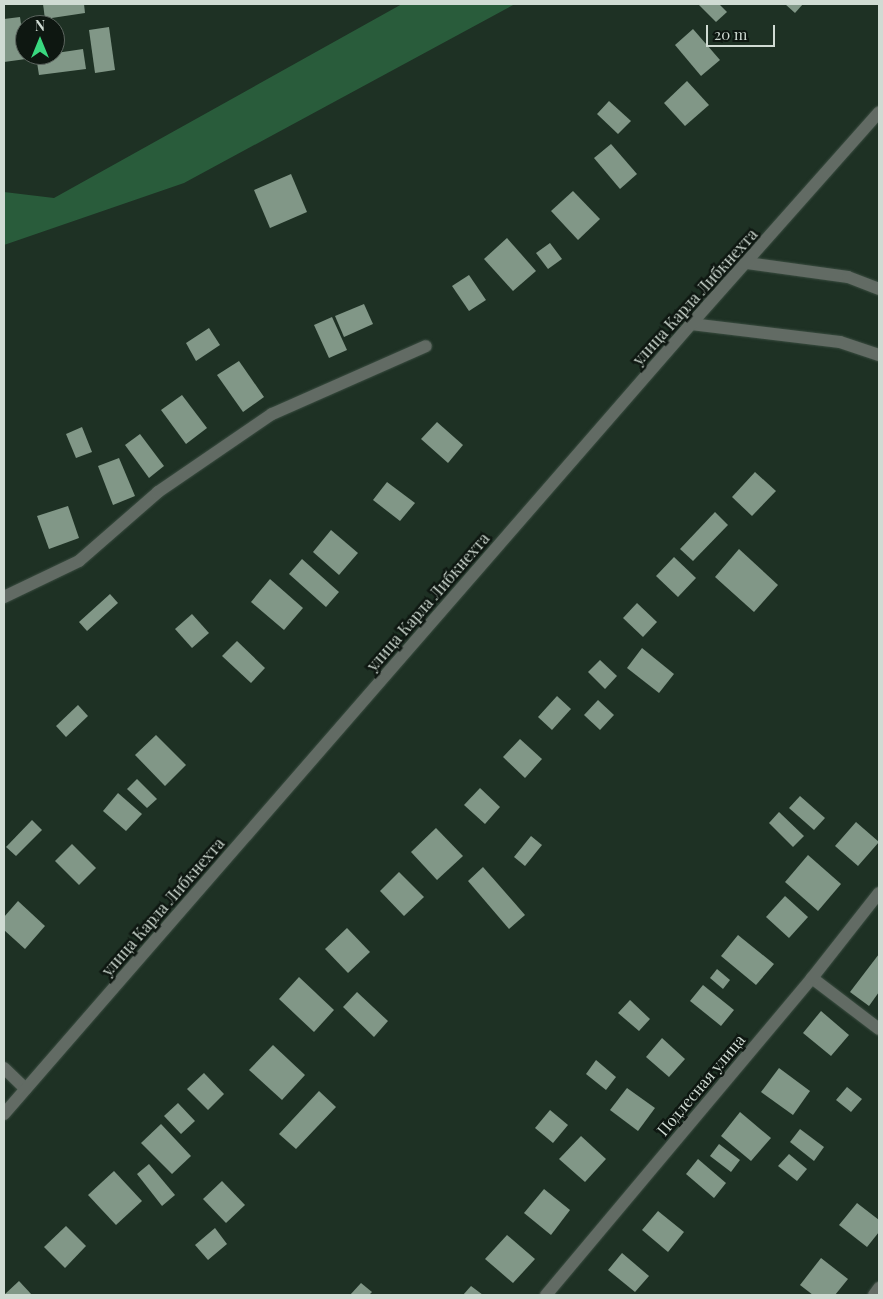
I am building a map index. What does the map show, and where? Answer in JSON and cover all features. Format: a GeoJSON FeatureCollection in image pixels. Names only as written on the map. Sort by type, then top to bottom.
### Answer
{"type":"FeatureCollection","features":[{"type":"Feature","properties":{"kind":"street","name":"улица Карла Либкнехта"},"geometry":{"type":"LineString","coordinates":[[4,1114],[691,324],[879,112]]}},
{"type":"Feature","properties":{"kind":"street"},"geometry":{"type":"LineString","coordinates":[[747,263],[848,277],[879,289]]}},
{"type":"Feature","properties":{"kind":"street"},"geometry":{"type":"LineString","coordinates":[[691,324],[840,342],[879,355]]}},
{"type":"Feature","properties":{"kind":"street"},"geometry":{"type":"LineString","coordinates":[[4,597],[80,560],[158,492],[272,414],[426,346]]}},
{"type":"Feature","properties":{"kind":"street","name":"Подлесная улица"},"geometry":{"type":"LineString","coordinates":[[546,1295],[812,978],[879,893]]}},
{"type":"Feature","properties":{"kind":"street"},"geometry":{"type":"LineString","coordinates":[[812,978],[879,1029]]}},
{"type":"Feature","properties":{"kind":"street"},"geometry":{"type":"LineString","coordinates":[[4,1068],[26,1089]]}},
{"type":"Feature","properties":{"kind":"street"},"geometry":{"type":"LineString","coordinates":[[874,1295],[879,1288]]}},
{"type":"Feature","properties":{"kind":"green space"},"geometry":{"type":"Polygon","coordinates":[[[402,4],[515,4],[184,183],[4,245],[4,192],[54,198],[402,4]]]}},
{"type":"Feature","properties":{"kind":"building"},"geometry":{"type":"Polygon","coordinates":[[[43,4],[84,4],[85,13],[65,16],[44,15],[43,4]]]}},
{"type":"Feature","properties":{"kind":"building"},"geometry":{"type":"Polygon","coordinates":[[[698,4],[719,4],[727,12],[716,22],[698,4]]]}},
{"type":"Feature","properties":{"kind":"building"},"geometry":{"type":"Polygon","coordinates":[[[785,4],[803,4],[795,13],[785,4]]]}},
{"type":"Feature","properties":{"kind":"building"},"geometry":{"type":"Polygon","coordinates":[[[15,18],[15,60],[4,62],[4,19],[15,18]]]}},
{"type":"Feature","properties":{"kind":"building"},"geometry":{"type":"Polygon","coordinates":[[[109,27],[115,70],[95,73],[89,30],[109,27]]]}},
{"type":"Feature","properties":{"kind":"building"},"geometry":{"type":"Polygon","coordinates":[[[693,29],[720,60],[701,76],[675,45],[693,29]]]}},
{"type":"Feature","properties":{"kind":"building"},"geometry":{"type":"Polygon","coordinates":[[[83,49],[86,69],[39,75],[37,65],[65,65],[65,52],[83,49]]]}},
{"type":"Feature","properties":{"kind":"building"},"geometry":{"type":"Polygon","coordinates":[[[687,81],[709,105],[685,126],[664,103],[687,81]]]}},
{"type":"Feature","properties":{"kind":"building"},"geometry":{"type":"Polygon","coordinates":[[[609,101],[631,121],[618,134],[597,114],[609,101]]]}},
{"type":"Feature","properties":{"kind":"building"},"geometry":{"type":"Polygon","coordinates":[[[611,144],[637,174],[620,189],[594,158],[611,144]]]}},
{"type":"Feature","properties":{"kind":"building"},"geometry":{"type":"Polygon","coordinates":[[[291,174],[307,212],[270,228],[254,190],[291,174]]]}},
{"type":"Feature","properties":{"kind":"building"},"geometry":{"type":"Polygon","coordinates":[[[573,191],[600,219],[578,240],[551,211],[573,191]]]}},
{"type":"Feature","properties":{"kind":"building"},"geometry":{"type":"Polygon","coordinates":[[[507,238],[536,271],[513,291],[484,259],[507,238]]]}},
{"type":"Feature","properties":{"kind":"building"},"geometry":{"type":"Polygon","coordinates":[[[550,243],[562,259],[548,269],[536,253],[550,243]]]}},
{"type":"Feature","properties":{"kind":"building"},"geometry":{"type":"Polygon","coordinates":[[[469,275],[486,300],[469,311],[452,286],[469,275]]]}},
{"type":"Feature","properties":{"kind":"building"},"geometry":{"type":"Polygon","coordinates":[[[364,304],[373,324],[344,337],[335,316],[364,304]]]}},
{"type":"Feature","properties":{"kind":"building"},"geometry":{"type":"Polygon","coordinates":[[[332,317],[347,350],[329,358],[314,325],[332,317]]]}},
{"type":"Feature","properties":{"kind":"building"},"geometry":{"type":"Polygon","coordinates":[[[209,328],[220,345],[196,361],[186,343],[209,328]]]}},
{"type":"Feature","properties":{"kind":"building"},"geometry":{"type":"Polygon","coordinates":[[[239,361],[264,397],[243,412],[217,375],[239,361]]]}},
{"type":"Feature","properties":{"kind":"building"},"geometry":{"type":"Polygon","coordinates":[[[182,395],[207,428],[186,444],[161,410],[182,395]]]}},
{"type":"Feature","properties":{"kind":"building"},"geometry":{"type":"Polygon","coordinates":[[[437,422],[463,445],[448,463],[421,439],[437,422]]]}},
{"type":"Feature","properties":{"kind":"building"},"geometry":{"type":"Polygon","coordinates":[[[82,427],[92,452],[76,458],[66,434],[82,427]]]}},
{"type":"Feature","properties":{"kind":"building"},"geometry":{"type":"Polygon","coordinates":[[[140,434],[164,466],[149,478],[125,445],[140,434]]]}},
{"type":"Feature","properties":{"kind":"building"},"geometry":{"type":"Polygon","coordinates":[[[119,458],[135,496],[113,505],[98,466],[119,458]]]}},
{"type":"Feature","properties":{"kind":"building"},"geometry":{"type":"Polygon","coordinates":[[[755,472],[776,491],[752,516],[732,497],[755,472]]]}},
{"type":"Feature","properties":{"kind":"building"},"geometry":{"type":"Polygon","coordinates":[[[387,482],[415,503],[400,521],[373,500],[387,482]]]}},
{"type":"Feature","properties":{"kind":"building"},"geometry":{"type":"Polygon","coordinates":[[[68,506],[79,538],[49,549],[37,516],[68,506]]]}},
{"type":"Feature","properties":{"kind":"building"},"geometry":{"type":"Polygon","coordinates":[[[715,512],[728,525],[693,561],[680,549],[715,512]]]}},
{"type":"Feature","properties":{"kind":"building"},"geometry":{"type":"Polygon","coordinates":[[[331,530],[358,553],[339,575],[313,552],[331,530]]]}},
{"type":"Feature","properties":{"kind":"building"},"geometry":{"type":"Polygon","coordinates":[[[739,549],[778,585],[754,612],[715,577],[739,549]]]}},
{"type":"Feature","properties":{"kind":"building"},"geometry":{"type":"Polygon","coordinates":[[[674,557],[696,578],[678,597],[656,576],[674,557]]]}},
{"type":"Feature","properties":{"kind":"building"},"geometry":{"type":"Polygon","coordinates":[[[302,559],[339,592],[326,607],[289,574],[302,559]]]}},
{"type":"Feature","properties":{"kind":"building"},"geometry":{"type":"Polygon","coordinates":[[[270,579],[303,608],[284,630],[251,602],[270,579]]]}},
{"type":"Feature","properties":{"kind":"building"},"geometry":{"type":"Polygon","coordinates":[[[110,594],[118,603],[87,631],[79,622],[110,594]]]}},
{"type":"Feature","properties":{"kind":"building"},"geometry":{"type":"Polygon","coordinates":[[[637,603],[657,622],[643,637],[623,618],[637,603]]]}},
{"type":"Feature","properties":{"kind":"building"},"geometry":{"type":"Polygon","coordinates":[[[192,614],[209,633],[192,648],[175,629],[192,614]]]}},
{"type":"Feature","properties":{"kind":"building"},"geometry":{"type":"Polygon","coordinates":[[[237,641],[265,668],[251,683],[222,656],[237,641]]]}},
{"type":"Feature","properties":{"kind":"building"},"geometry":{"type":"Polygon","coordinates":[[[642,648],[674,674],[659,693],[627,668],[642,648]]]}},
{"type":"Feature","properties":{"kind":"building"},"geometry":{"type":"Polygon","coordinates":[[[600,660],[617,676],[605,689],[588,672],[600,660]]]}},
{"type":"Feature","properties":{"kind":"building"},"geometry":{"type":"Polygon","coordinates":[[[557,696],[571,709],[552,730],[538,717],[557,696]]]}},
{"type":"Feature","properties":{"kind":"building"},"geometry":{"type":"Polygon","coordinates":[[[598,700],[614,715],[600,730],[584,715],[598,700]]]}},
{"type":"Feature","properties":{"kind":"building"},"geometry":{"type":"Polygon","coordinates":[[[78,705],[88,716],[66,737],[56,726],[78,705]]]}},
{"type":"Feature","properties":{"kind":"building"},"geometry":{"type":"Polygon","coordinates":[[[156,735],[186,765],[165,786],[135,755],[156,735]]]}},
{"type":"Feature","properties":{"kind":"building"},"geometry":{"type":"Polygon","coordinates":[[[520,739],[542,759],[525,778],[503,757],[520,739]]]}},
{"type":"Feature","properties":{"kind":"building"},"geometry":{"type":"Polygon","coordinates":[[[137,779],[157,799],[147,808],[127,789],[137,779]]]}},
{"type":"Feature","properties":{"kind":"building"},"geometry":{"type":"Polygon","coordinates":[[[480,788],[500,807],[485,824],[464,805],[480,788]]]}},
{"type":"Feature","properties":{"kind":"building"},"geometry":{"type":"Polygon","coordinates":[[[118,793],[142,814],[126,831],[103,811],[118,793]]]}},
{"type":"Feature","properties":{"kind":"building"},"geometry":{"type":"Polygon","coordinates":[[[800,796],[825,818],[814,830],[789,808],[800,796]]]}},
{"type":"Feature","properties":{"kind":"building"},"geometry":{"type":"Polygon","coordinates":[[[779,812],[804,836],[793,847],[769,823],[779,812]]]}},
{"type":"Feature","properties":{"kind":"building"},"geometry":{"type":"Polygon","coordinates":[[[32,820],[42,830],[16,856],[6,847],[32,820]]]}},
{"type":"Feature","properties":{"kind":"building"},"geometry":{"type":"Polygon","coordinates":[[[856,822],[879,842],[858,866],[835,846],[856,822]]]}},
{"type":"Feature","properties":{"kind":"building"},"geometry":{"type":"Polygon","coordinates":[[[436,828],[463,856],[437,880],[411,852],[436,828]]]}},
{"type":"Feature","properties":{"kind":"building"},"geometry":{"type":"Polygon","coordinates":[[[531,836],[542,845],[525,866],[514,857],[531,836]]]}},
{"type":"Feature","properties":{"kind":"building"},"geometry":{"type":"Polygon","coordinates":[[[72,844],[96,868],[79,885],[55,861],[72,844]]]}},
{"type":"Feature","properties":{"kind":"building"},"geometry":{"type":"Polygon","coordinates":[[[808,855],[841,884],[818,911],[785,882],[808,855]]]}},
{"type":"Feature","properties":{"kind":"building"},"geometry":{"type":"Polygon","coordinates":[[[483,867],[525,915],[509,929],[468,881],[483,867]]]}},
{"type":"Feature","properties":{"kind":"building"},"geometry":{"type":"Polygon","coordinates":[[[399,872],[424,897],[404,916],[380,891],[399,872]]]}},
{"type":"Feature","properties":{"kind":"building"},"geometry":{"type":"Polygon","coordinates":[[[785,896],[808,917],[789,938],[766,917],[785,896]]]}},
{"type":"Feature","properties":{"kind":"building"},"geometry":{"type":"Polygon","coordinates":[[[18,901],[45,926],[25,949],[4,930],[4,917],[18,901]]]}},
{"type":"Feature","properties":{"kind":"building"},"geometry":{"type":"Polygon","coordinates":[[[347,928],[370,952],[348,973],[325,949],[347,928]]]}},
{"type":"Feature","properties":{"kind":"building"},"geometry":{"type":"Polygon","coordinates":[[[738,935],[774,964],[756,985],[721,956],[738,935]]]}},
{"type":"Feature","properties":{"kind":"building"},"geometry":{"type":"Polygon","coordinates":[[[879,954],[879,992],[869,1006],[850,992],[879,954]]]}},
{"type":"Feature","properties":{"kind":"building"},"geometry":{"type":"Polygon","coordinates":[[[717,969],[730,980],[723,989],[710,978],[717,969]]]}},
{"type":"Feature","properties":{"kind":"building"},"geometry":{"type":"Polygon","coordinates":[[[299,977],[334,1010],[314,1032],[279,999],[299,977]]]}},
{"type":"Feature","properties":{"kind":"building"},"geometry":{"type":"Polygon","coordinates":[[[703,985],[734,1010],[721,1026],[690,1001],[703,985]]]}},
{"type":"Feature","properties":{"kind":"building"},"geometry":{"type":"Polygon","coordinates":[[[357,992],[388,1021],[374,1037],[343,1007],[357,992]]]}},
{"type":"Feature","properties":{"kind":"building"},"geometry":{"type":"Polygon","coordinates":[[[630,1000],[650,1019],[639,1031],[618,1013],[630,1000]]]}},
{"type":"Feature","properties":{"kind":"building"},"geometry":{"type":"Polygon","coordinates":[[[821,1011],[849,1035],[831,1056],[803,1033],[821,1011]]]}},
{"type":"Feature","properties":{"kind":"building"},"geometry":{"type":"Polygon","coordinates":[[[662,1038],[685,1059],[669,1077],[646,1057],[662,1038]]]}},
{"type":"Feature","properties":{"kind":"building"},"geometry":{"type":"Polygon","coordinates":[[[273,1045],[305,1075],[282,1100],[249,1070],[273,1045]]]}},
{"type":"Feature","properties":{"kind":"building"},"geometry":{"type":"Polygon","coordinates":[[[596,1060],[616,1077],[606,1090],[586,1074],[596,1060]]]}},
{"type":"Feature","properties":{"kind":"building"},"geometry":{"type":"Polygon","coordinates":[[[779,1068],[810,1091],[793,1115],[761,1092],[779,1068]]]}},
{"type":"Feature","properties":{"kind":"building"},"geometry":{"type":"Polygon","coordinates":[[[204,1073],[224,1094],[208,1110],[187,1089],[204,1073]]]}},
{"type":"Feature","properties":{"kind":"building"},"geometry":{"type":"Polygon","coordinates":[[[847,1087],[862,1099],[851,1112],[836,1100],[847,1087]]]}},
{"type":"Feature","properties":{"kind":"building"},"geometry":{"type":"Polygon","coordinates":[[[627,1088],[655,1108],[638,1131],[610,1110],[627,1088]]]}},
{"type":"Feature","properties":{"kind":"building"},"geometry":{"type":"Polygon","coordinates":[[[319,1091],[336,1107],[296,1149],[279,1134],[319,1091]]]}},
{"type":"Feature","properties":{"kind":"building"},"geometry":{"type":"Polygon","coordinates":[[[178,1103],[195,1121],[181,1134],[164,1116],[178,1103]]]}},
{"type":"Feature","properties":{"kind":"building"},"geometry":{"type":"Polygon","coordinates":[[[550,1110],[568,1125],[553,1143],[535,1128],[550,1110]]]}},
{"type":"Feature","properties":{"kind":"building"},"geometry":{"type":"Polygon","coordinates":[[[740,1112],[771,1138],[751,1161],[721,1136],[740,1112]]]}},
{"type":"Feature","properties":{"kind":"building"},"geometry":{"type":"Polygon","coordinates":[[[161,1124],[191,1156],[172,1174],[141,1143],[161,1124]]]}},
{"type":"Feature","properties":{"kind":"building"},"geometry":{"type":"Polygon","coordinates":[[[800,1129],[824,1147],[814,1161],[790,1142],[800,1129]]]}},
{"type":"Feature","properties":{"kind":"building"},"geometry":{"type":"Polygon","coordinates":[[[581,1136],[606,1159],[585,1182],[559,1159],[581,1136]]]}},
{"type":"Feature","properties":{"kind":"building"},"geometry":{"type":"Polygon","coordinates":[[[719,1144],[740,1160],[731,1172],[710,1156],[719,1144]]]}},
{"type":"Feature","properties":{"kind":"building"},"geometry":{"type":"Polygon","coordinates":[[[789,1154],[807,1169],[797,1181],[778,1166],[789,1154]]]}},
{"type":"Feature","properties":{"kind":"building"},"geometry":{"type":"Polygon","coordinates":[[[698,1159],[726,1183],[714,1198],[686,1174],[698,1159]]]}},
{"type":"Feature","properties":{"kind":"building"},"geometry":{"type":"Polygon","coordinates":[[[149,1164],[175,1195],[162,1206],[137,1174],[149,1164]]]}},
{"type":"Feature","properties":{"kind":"building"},"geometry":{"type":"Polygon","coordinates":[[[114,1171],[142,1201],[116,1225],[88,1195],[114,1171]]]}},
{"type":"Feature","properties":{"kind":"building"},"geometry":{"type":"Polygon","coordinates":[[[222,1181],[245,1205],[226,1223],[203,1199],[222,1181]]]}},
{"type":"Feature","properties":{"kind":"building"},"geometry":{"type":"Polygon","coordinates":[[[544,1189],[570,1210],[551,1235],[524,1213],[544,1189]]]}},
{"type":"Feature","properties":{"kind":"building"},"geometry":{"type":"Polygon","coordinates":[[[857,1203],[879,1220],[879,1232],[867,1247],[839,1225],[857,1203]]]}},
{"type":"Feature","properties":{"kind":"building"},"geometry":{"type":"Polygon","coordinates":[[[658,1211],[684,1232],[668,1252],[642,1230],[658,1211]]]}},
{"type":"Feature","properties":{"kind":"building"},"geometry":{"type":"Polygon","coordinates":[[[66,1226],[86,1246],[65,1268],[44,1247],[66,1226]]]}},
{"type":"Feature","properties":{"kind":"building"},"geometry":{"type":"Polygon","coordinates":[[[215,1228],[227,1244],[208,1260],[195,1245],[215,1228]]]}},
{"type":"Feature","properties":{"kind":"building"},"geometry":{"type":"Polygon","coordinates":[[[507,1235],[535,1259],[513,1283],[485,1259],[507,1235]]]}},
{"type":"Feature","properties":{"kind":"building"},"geometry":{"type":"Polygon","coordinates":[[[622,1253],[649,1276],[635,1292],[608,1270],[622,1253]]]}},
{"type":"Feature","properties":{"kind":"building"},"geometry":{"type":"Polygon","coordinates":[[[821,1258],[848,1279],[835,1295],[813,1295],[800,1285],[821,1258]]]}},
{"type":"Feature","properties":{"kind":"building"},"geometry":{"type":"Polygon","coordinates":[[[19,1281],[32,1295],[4,1295],[19,1281]]]}},
{"type":"Feature","properties":{"kind":"building"},"geometry":{"type":"Polygon","coordinates":[[[361,1283],[372,1292],[369,1295],[350,1295],[361,1283]]]}},
{"type":"Feature","properties":{"kind":"building"},"geometry":{"type":"Polygon","coordinates":[[[471,1286],[483,1295],[463,1295],[471,1286]]]}}]}
